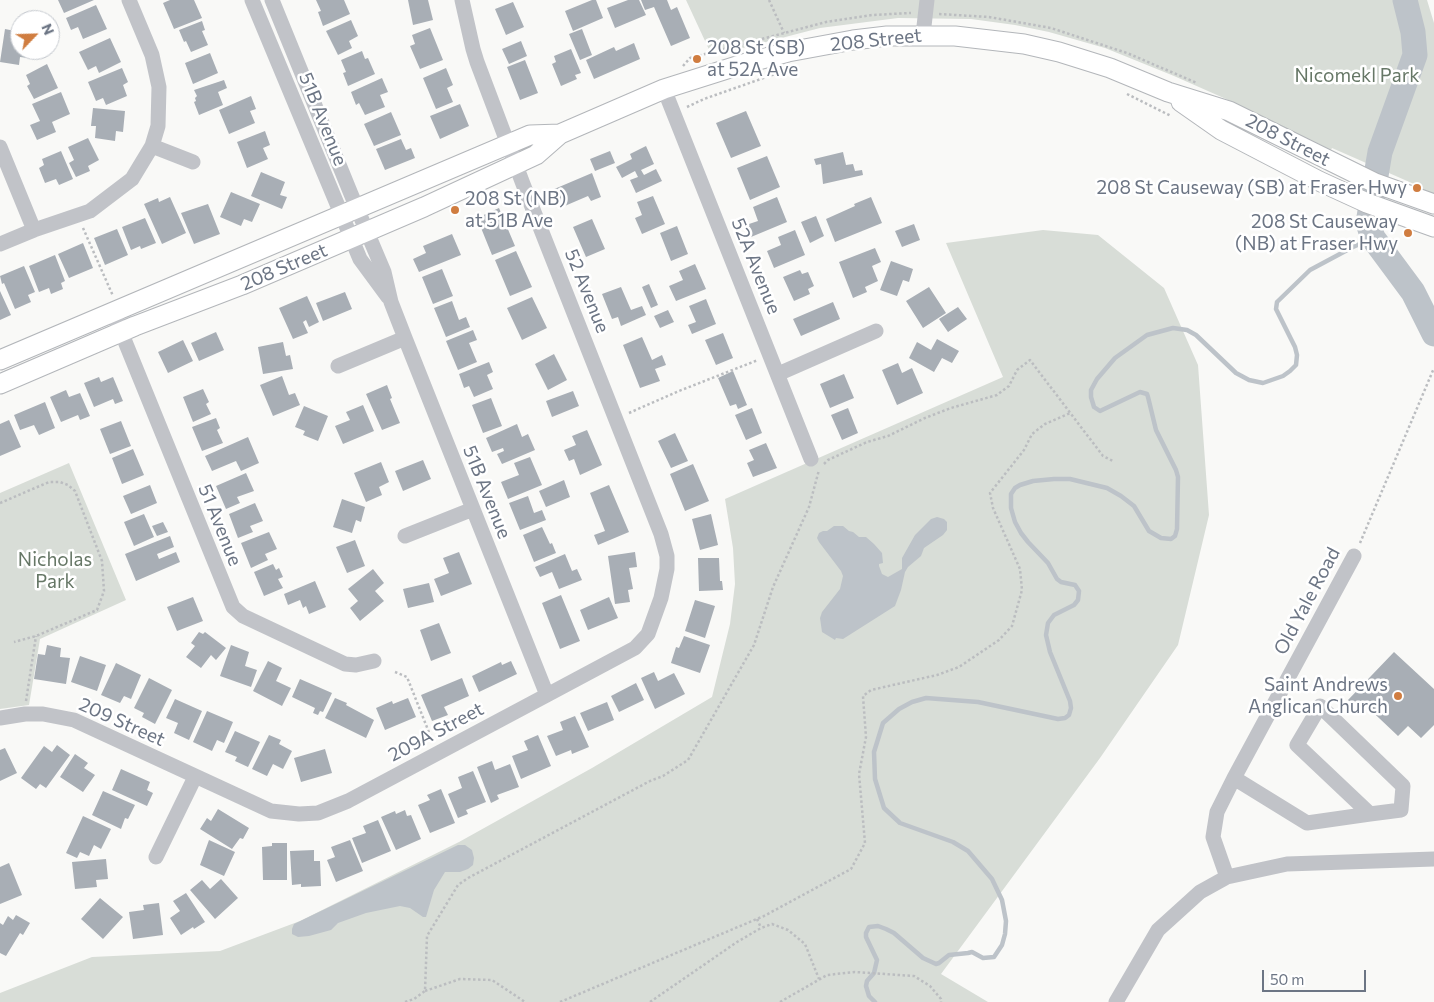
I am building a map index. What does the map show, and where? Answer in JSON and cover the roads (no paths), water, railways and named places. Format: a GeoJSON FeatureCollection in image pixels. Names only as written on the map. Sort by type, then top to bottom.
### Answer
{"type":"FeatureCollection","features":[{"type":"Feature","properties":{"kind":"main road","name":"208 Street"},"geometry":{"type":"LineString","coordinates":[[0,384],[122,332],[242,285],[424,207],[536,155],[560,134],[664,90],[743,64],[788,52],[853,40],[922,35],[983,38],[1024,44],[1059,52],[1110,68],[1168,92],[1230,111],[1327,160],[1425,202]]}},
{"type":"Feature","properties":{"kind":"main road","name":"208 Street"},"geometry":{"type":"LineString","coordinates":[[1168,92],[1221,130],[1319,181],[1367,202],[1434,227]]}},
{"type":"Feature","properties":{"kind":"main road","name":"208 Street"},"geometry":{"type":"LineString","coordinates":[[0,360],[114,306],[350,213],[530,135],[560,134]]}},
{"type":"Feature","properties":{"kind":"street"},"geometry":{"type":"LineString","coordinates":[[0,244],[90,211],[132,179],[152,146],[158,126],[159,87],[152,55],[129,0]]}},
{"type":"Feature","properties":{"kind":"street","name":"51B Avenue"},"geometry":{"type":"LineString","coordinates":[[252,0],[350,213]]}},
{"type":"Feature","properties":{"kind":"street","name":"51B Avenue"},"geometry":{"type":"LineString","coordinates":[[272,0],[359,235],[360,259],[391,302],[547,695]]}},
{"type":"Feature","properties":{"kind":"street","name":"52 Avenue"},"geometry":{"type":"LineString","coordinates":[[462,0],[472,48],[664,545],[667,556],[667,569],[661,598]]}},
{"type":"Feature","properties":{"kind":"street"},"geometry":{"type":"LineString","coordinates":[[922,35],[927,0]]}},
{"type":"Feature","properties":{"kind":"street","name":"52A Avenue"},"geometry":{"type":"LineString","coordinates":[[664,90],[770,355],[816,464]]}},
{"type":"Feature","properties":{"kind":"street"},"geometry":{"type":"LineString","coordinates":[[152,146],[193,162]]}},
{"type":"Feature","properties":{"kind":"street"},"geometry":{"type":"LineString","coordinates":[[0,147],[34,230]]}},
{"type":"Feature","properties":{"kind":"street","name":"51 Avenue"},"geometry":{"type":"LineString","coordinates":[[114,306],[122,332],[233,607],[243,616],[345,664],[356,666],[374,661]]}},
{"type":"Feature","properties":{"kind":"street"},"geometry":{"type":"LineString","coordinates":[[778,374],[876,331]]}},
{"type":"Feature","properties":{"kind":"street"},"geometry":{"type":"LineString","coordinates":[[338,366],[405,338]]}},
{"type":"Feature","properties":{"kind":"street"},"geometry":{"type":"LineString","coordinates":[[405,536],[473,509]]}},
{"type":"Feature","properties":{"kind":"street","name":"Old Yale Road"},"geometry":{"type":"LineString","coordinates":[[1227,877],[1213,837],[1217,812],[1354,556]]}},
{"type":"Feature","properties":{"kind":"street","name":"209A Street"},"geometry":{"type":"LineString","coordinates":[[195,777],[270,810],[299,814],[318,812],[348,801],[635,648],[643,641],[652,626],[661,598]]}},
{"type":"Feature","properties":{"kind":"street"},"geometry":{"type":"LineString","coordinates":[[1234,778],[1307,823],[1402,810],[1403,786],[1320,706],[1292,741],[1370,814]]}},
{"type":"Feature","properties":{"kind":"street","name":"209 Street"},"geometry":{"type":"LineString","coordinates":[[0,718],[25,714],[50,715],[74,720],[195,777]]}},
{"type":"Feature","properties":{"kind":"street"},"geometry":{"type":"LineString","coordinates":[[156,857],[195,777]]}},
{"type":"Feature","properties":{"kind":"street"},"geometry":{"type":"LineString","coordinates":[[1116,1002],[1158,930],[1200,892],[1227,877],[1287,864],[1434,859]]}},
{"type":"Feature","properties":{"kind":"waterway"},"geometry":{"type":"LineString","coordinates":[[1405,0],[1413,32],[1415,55],[1380,152],[1368,223],[1373,238],[1413,292],[1434,334]]}},
{"type":"Feature","properties":{"kind":"waterway"},"geometry":{"type":"LineString","coordinates":[[875,1002],[869,996],[866,986],[867,981],[874,973],[877,960],[866,937],[869,927],[878,926],[894,933],[923,958],[936,964],[949,955],[972,952],[983,958],[994,957],[1002,945],[1006,921],[1002,900],[992,879],[968,851],[953,842],[900,823],[884,808],[875,779],[874,752],[883,723],[899,709],[912,702],[926,698],[978,702],[1058,719],[1069,715],[1071,708],[1070,701],[1050,652],[1046,635],[1048,623],[1054,615],[1074,605],[1078,600],[1079,591],[1075,585],[1061,582],[1057,579],[1048,563],[1021,533],[1011,508],[1011,494],[1020,485],[1033,481],[1054,479],[1070,479],[1107,488],[1134,506],[1149,531],[1161,538],[1171,539],[1175,536],[1177,529],[1178,477],[1156,430],[1147,394],[1140,392],[1100,411],[1094,407],[1091,397],[1091,390],[1097,379],[1115,358],[1147,335],[1173,328],[1187,330],[1196,335],[1236,373],[1249,380],[1263,383],[1283,376],[1296,365],[1297,355],[1295,347],[1276,309],[1277,302],[1310,270],[1373,238]]}},
{"type":"Feature","properties":{"kind":"place","name":"208 St (SB) at 52A Ave"},"geometry":{"type":"Point","coordinates":[697,59]}},
{"type":"Feature","properties":{"kind":"place","name":"208 St Causeway (SB) at Fraser Hwy"},"geometry":{"type":"Point","coordinates":[1417,188]}},
{"type":"Feature","properties":{"kind":"place","name":"208 St (NB) at 51B Ave"},"geometry":{"type":"Point","coordinates":[455,210]}},
{"type":"Feature","properties":{"kind":"place","name":"208 St Causeway (NB) at Fraser Hwy"},"geometry":{"type":"Point","coordinates":[1408,233]}},
{"type":"Feature","properties":{"kind":"place","name":"Saint Andrews Anglican Church"},"geometry":{"type":"Point","coordinates":[1398,696]}},
{"type":"Feature","properties":{"kind":"park label","name":"Nicomekl Park"},"geometry":{"type":"Point","coordinates":[1357,76]}},
{"type":"Feature","properties":{"kind":"park label","name":"Nicholas Park"},"geometry":{"type":"Point","coordinates":[55,571]}}]}
